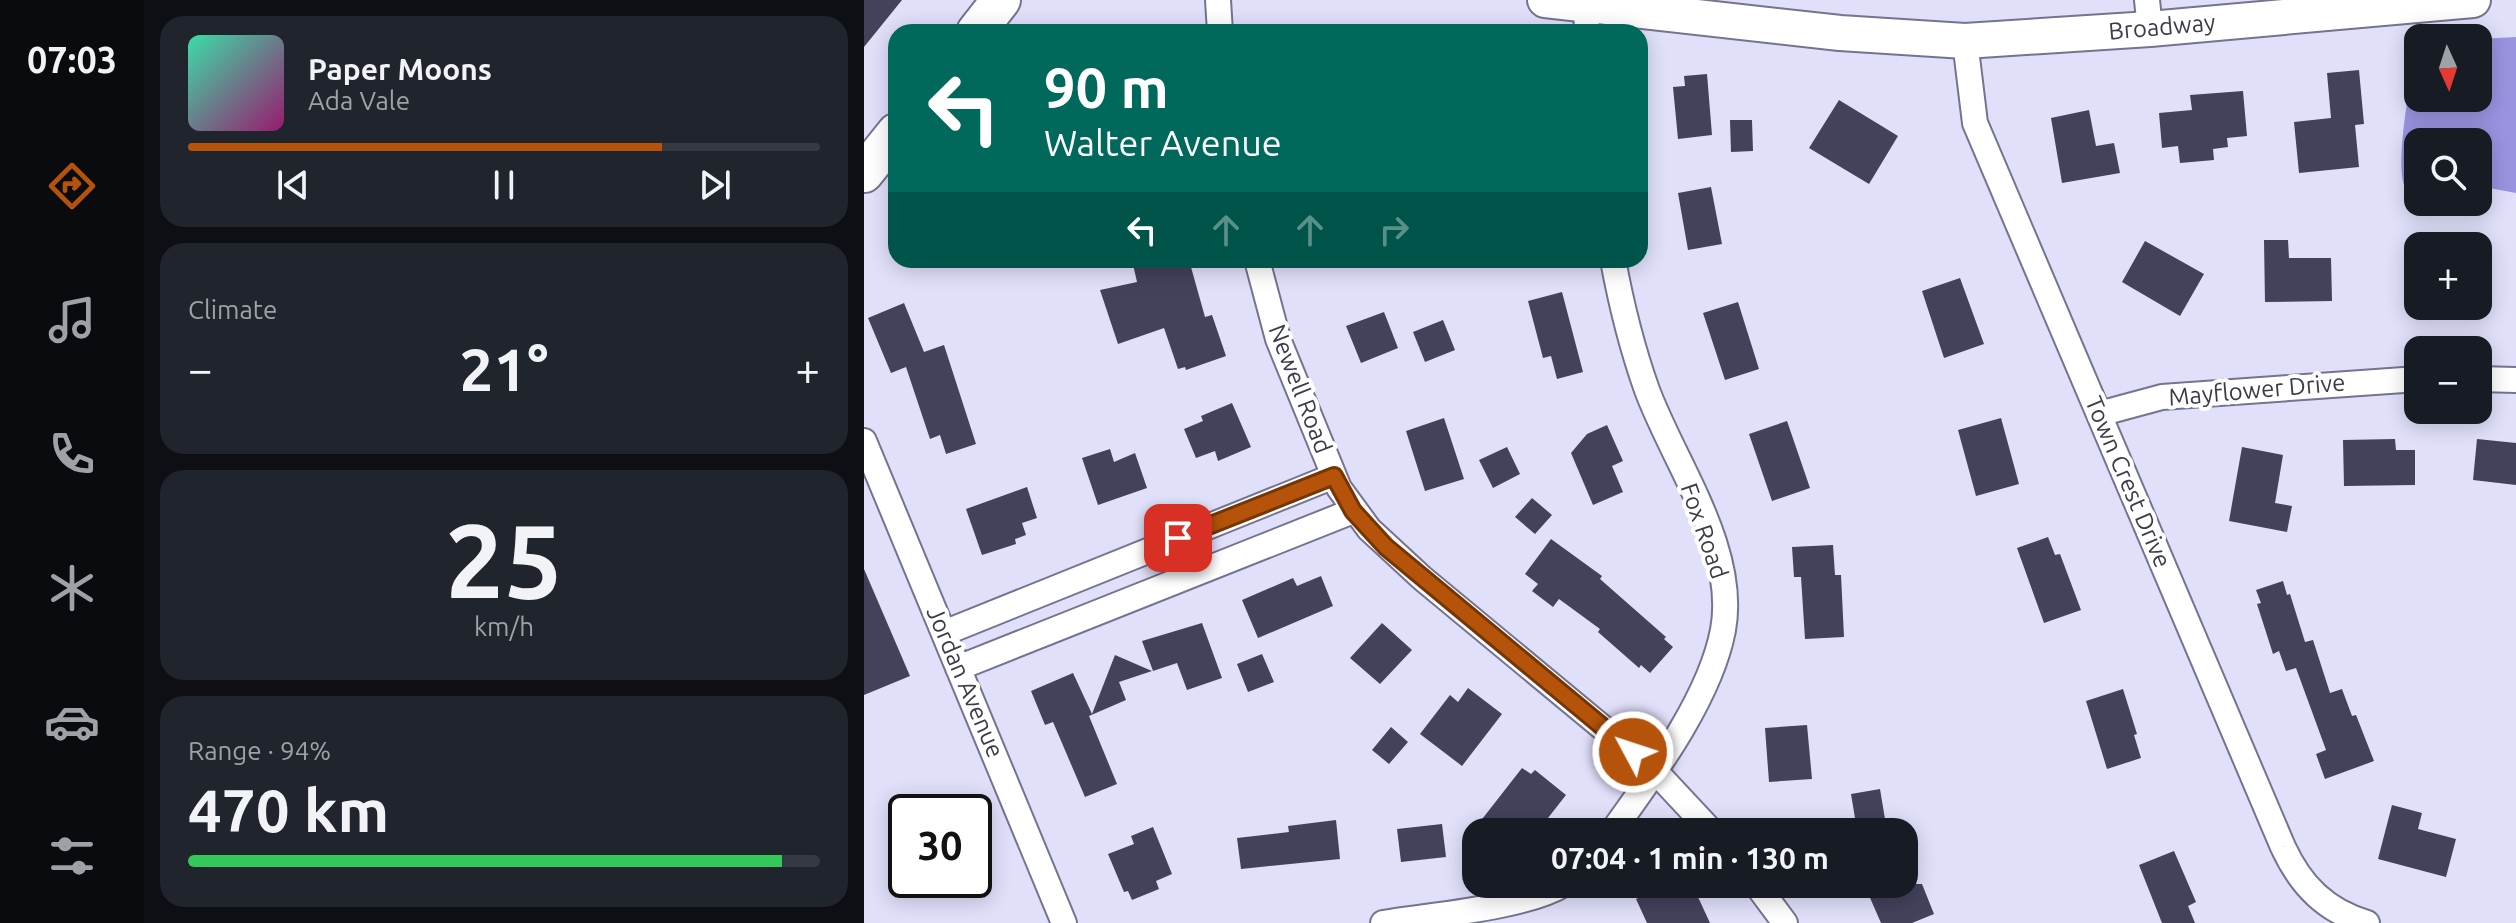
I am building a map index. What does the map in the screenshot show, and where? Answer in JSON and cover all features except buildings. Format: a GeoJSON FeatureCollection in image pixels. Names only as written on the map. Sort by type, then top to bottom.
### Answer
{"type":"FeatureCollection","features":[{"type":"Feature","properties":{"kind":"main road"},"geometry":{"type":"LineString","coordinates":[[982,24],[1001,0]]}},
{"type":"Feature","properties":{"kind":"main road","name":"Broadway"},"geometry":{"type":"LineString","coordinates":[[1545,0],[1586,19],[1965,41],[2149,15],[2473,0]]}},
{"type":"Feature","properties":{"kind":"main road"},"geometry":{"type":"LineString","coordinates":[[864,173],[888,143]]}},
{"type":"Feature","properties":{"kind":"street"},"geometry":{"type":"LineString","coordinates":[[1218,0],[1220,24]]}},
{"type":"Feature","properties":{"kind":"street","name":"Town Crest Drive"},"geometry":{"type":"LineString","coordinates":[[1965,41],[1975,123],[2283,847],[2300,879],[2328,907],[2367,923]]}},
{"type":"Feature","properties":{"kind":"street","name":"Newell Road"},"geometry":{"type":"LineString","coordinates":[[1259,268],[1278,339],[1334,476],[1353,511],[1386,547],[1422,578],[1655,771],[1699,818]]}},
{"type":"Feature","properties":{"kind":"street","name":"Fox Road"},"geometry":{"type":"LineString","coordinates":[[1615,268],[1647,389],[1707,526],[1718,557],[1725,601],[1723,630],[1703,687],[1655,771],[1622,818]]}},
{"type":"Feature","properties":{"kind":"street"},"geometry":{"type":"LineString","coordinates":[[2492,379],[2516,380]]}},
{"type":"Feature","properties":{"kind":"street","name":"Mayflower Drive"},"geometry":{"type":"LineString","coordinates":[[2099,414],[2162,397],[2404,380]]}},
{"type":"Feature","properties":{"kind":"street","name":"Jordan Avenue"},"geometry":{"type":"LineString","coordinates":[[864,441],[1064,923]]}},
{"type":"Feature","properties":{"kind":"street"},"geometry":{"type":"LineString","coordinates":[[944,633],[1334,476]]}},
{"type":"Feature","properties":{"kind":"street"},"geometry":{"type":"LineString","coordinates":[[958,668],[1353,511]]}},
{"type":"Feature","properties":{"kind":"street"},"geometry":{"type":"LineString","coordinates":[[1383,923],[1526,898]]}},
{"type":"Feature","properties":{"kind":"street"},"geometry":{"type":"LineString","coordinates":[[1766,898],[1785,923]]}},
{"type":"Feature","properties":{"kind":"shaded area"},"geometry":{"type":"Polygon","coordinates":[[[2516,37],[2516,193],[2492,189],[2492,128],[2404,128],[2404,182],[2402,142],[2406,112],[2492,112],[2492,38],[2516,37]]]}},
{"type":"Feature","properties":{"kind":"route"},"geometry":{"type":"LineString","coordinates":[[1178,538],[1334,476],[1353,511],[1386,547],[1633,752]]}}]}
